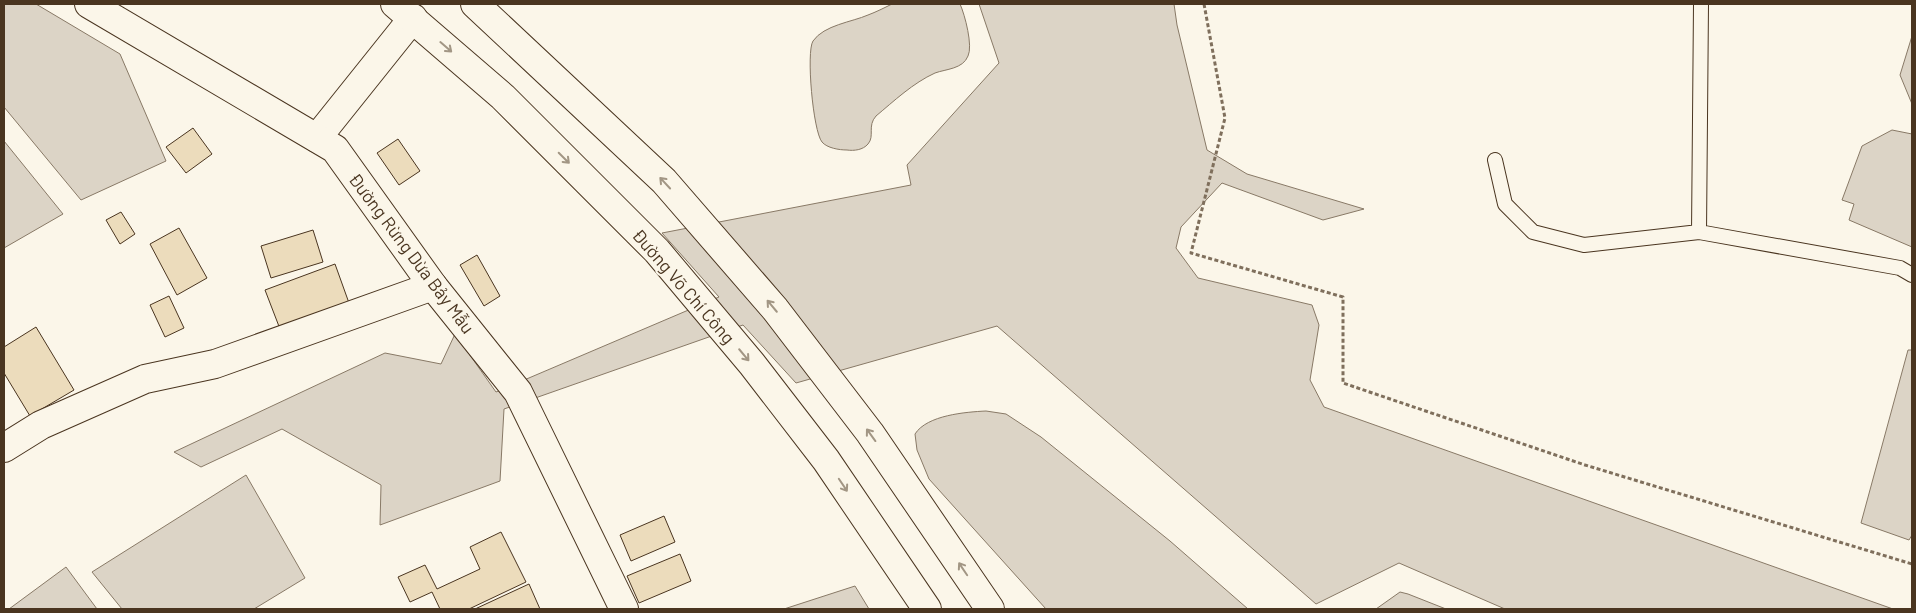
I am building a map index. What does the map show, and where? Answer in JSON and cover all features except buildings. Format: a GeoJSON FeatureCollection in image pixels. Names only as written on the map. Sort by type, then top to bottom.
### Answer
{"type":"FeatureCollection","features":[{"type":"Feature","properties":{"kind":"main road","name":"Đường Rừng Dừa Bảy Mẫu"},"geometry":{"type":"LineString","coordinates":[[89,4],[335,148],[433,286],[518,392],[621,608]]}},
{"type":"Feature","properties":{"kind":"main road"},"geometry":{"type":"LineString","coordinates":[[475,4],[664,181],[775,309],[870,433],[990,609]]}},
{"type":"Feature","properties":{"kind":"main road"},"geometry":{"type":"LineString","coordinates":[[317,138],[404,11]]}},
{"type":"Feature","properties":{"kind":"main road","name":"Đường Võ Chí Công"},"geometry":{"type":"LineString","coordinates":[[404,11],[502,96],[658,251],[752,364],[826,460],[927,609]]}},
{"type":"Feature","properties":{"kind":"main road"},"geometry":{"type":"LineString","coordinates":[[4,448],[41,425],[145,379],[215,364],[433,286]]}},
{"type":"Feature","properties":{"kind":"lane"},"geometry":{"type":"LineString","coordinates":[[1699,232],[1701,4]]}},
{"type":"Feature","properties":{"kind":"lane"},"geometry":{"type":"LineString","coordinates":[[1495,160],[1505,204],[1533,232],[1584,245],[1699,232],[1900,268],[1912,275]]}},
{"type":"Feature","properties":{"kind":"path"},"geometry":{"type":"LineString","coordinates":[[1204,4],[1225,118],[1191,253],[1343,297],[1343,383],[1584,466],[1912,564]]}},
{"type":"Feature","properties":{"kind":"shaded area"},"geometry":{"type":"Polygon","coordinates":[[[4,4],[36,4],[120,54],[166,161],[81,200],[4,107],[4,4]]]}},
{"type":"Feature","properties":{"kind":"shaded area"},"geometry":{"type":"Polygon","coordinates":[[[892,4],[960,4],[969,38],[968,56],[962,64],[935,73],[919,82],[876,116],[872,123],[870,141],[864,148],[840,150],[830,147],[822,142],[813,108],[810,60],[813,41],[824,31],[892,4]]]}},
{"type":"Feature","properties":{"kind":"shaded area"},"geometry":{"type":"Polygon","coordinates":[[[979,4],[1174,4],[1177,25],[1207,150],[1247,174],[1364,209],[1323,220],[1222,183],[1181,227],[1176,248],[1198,278],[1312,305],[1319,325],[1310,380],[1324,407],[1893,609],[1505,609],[1399,563],[1316,604],[997,326],[796,383],[743,325],[504,409],[500,481],[380,525],[381,485],[282,429],[201,467],[174,452],[385,353],[441,364],[455,334],[496,392],[719,297],[662,233],[911,185],[907,165],[999,63],[979,4]]]}},
{"type":"Feature","properties":{"kind":"shaded area"},"geometry":{"type":"Polygon","coordinates":[[[1912,36],[1912,104],[1900,75],[1912,36]]]}},
{"type":"Feature","properties":{"kind":"shaded area"},"geometry":{"type":"Polygon","coordinates":[[[1892,130],[1912,134],[1912,247],[1849,220],[1854,204],[1842,200],[1862,146],[1892,130]]]}},
{"type":"Feature","properties":{"kind":"shaded area"},"geometry":{"type":"Polygon","coordinates":[[[4,141],[63,214],[4,248],[4,141]]]}},
{"type":"Feature","properties":{"kind":"shaded area"},"geometry":{"type":"Polygon","coordinates":[[[1908,350],[1912,350],[1912,535],[1909,540],[1861,523],[1908,350]]]}},
{"type":"Feature","properties":{"kind":"shaded area"},"geometry":{"type":"Polygon","coordinates":[[[986,411],[1006,414],[1041,437],[1170,541],[1248,609],[1046,609],[929,479],[917,450],[915,434],[928,423],[948,416],[986,411]]]}},
{"type":"Feature","properties":{"kind":"shaded area"},"geometry":{"type":"Polygon","coordinates":[[[246,475],[305,578],[254,609],[122,609],[92,572],[246,475]]]}},
{"type":"Feature","properties":{"kind":"shaded area"},"geometry":{"type":"Polygon","coordinates":[[[66,567],[97,609],[9,609],[66,567]]]}},
{"type":"Feature","properties":{"kind":"shaded area"},"geometry":{"type":"Polygon","coordinates":[[[855,586],[869,609],[784,609],[855,586]]]}},
{"type":"Feature","properties":{"kind":"shaded area"},"geometry":{"type":"Polygon","coordinates":[[[1400,592],[1408,594],[1446,609],[1376,609],[1400,592]]]}}]}
